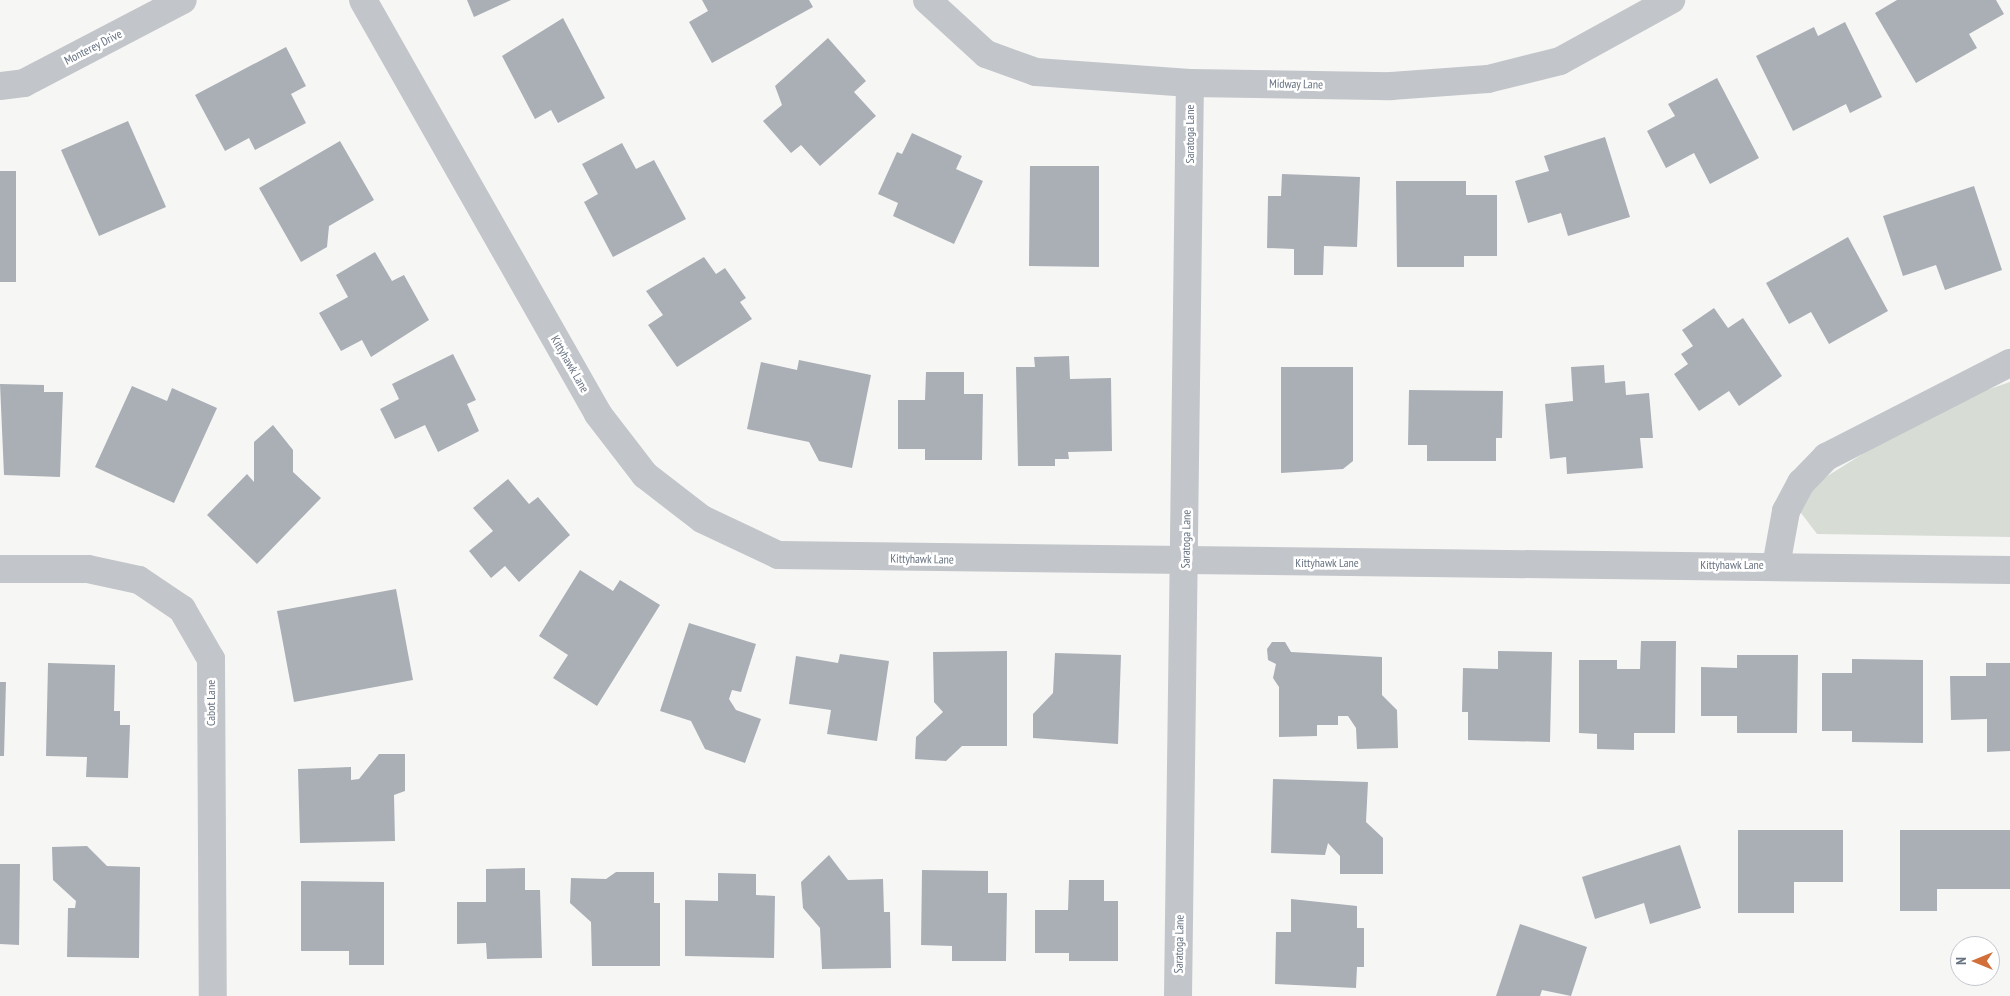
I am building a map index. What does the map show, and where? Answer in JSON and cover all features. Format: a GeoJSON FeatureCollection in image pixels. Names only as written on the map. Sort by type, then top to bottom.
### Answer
{"type":"FeatureCollection","features":[{"type":"Feature","properties":{"kind":"street","name":"Monterey Drive"},"geometry":{"type":"LineString","coordinates":[[0,86],[24,83],[183,0]]}},
{"type":"Feature","properties":{"kind":"street","name":"Kittyhawk Lane"},"geometry":{"type":"LineString","coordinates":[[363,0],[598,414],[645,475],[702,518],[778,555],[1186,563],[1776,566],[2010,570]]}},
{"type":"Feature","properties":{"kind":"street","name":"Midway Lane"},"geometry":{"type":"LineString","coordinates":[[928,0],[986,54],[1036,72],[1190,83],[1391,86],[1488,79],[1560,61],[1671,0]]}},
{"type":"Feature","properties":{"kind":"street","name":"Saratoga Lane"},"geometry":{"type":"LineString","coordinates":[[1178,996],[1186,563],[1190,83]]}},
{"type":"Feature","properties":{"kind":"street","name":"Kittyhawk Lane"},"geometry":{"type":"LineString","coordinates":[[1776,566],[1786,511],[1801,483],[1826,457],[2010,363]]}},
{"type":"Feature","properties":{"kind":"street","name":"Cabot Lane"},"geometry":{"type":"LineString","coordinates":[[0,569],[88,569],[138,580],[182,609],[211,659],[213,996]]}},
{"type":"Feature","properties":{"kind":"shaded area"},"geometry":{"type":"Polygon","coordinates":[[[2010,382],[2010,537],[1817,534],[1798,509],[1813,485],[1869,450],[1960,399],[2010,382]]]}},
{"type":"Feature","properties":{"kind":"building"},"geometry":{"type":"Polygon","coordinates":[[[467,0],[511,0],[474,17],[467,0]]]}},
{"type":"Feature","properties":{"kind":"building"},"geometry":{"type":"Polygon","coordinates":[[[702,0],[809,0],[813,7],[712,63],[689,22],[708,11],[702,0]]]}},
{"type":"Feature","properties":{"kind":"building"},"geometry":{"type":"Polygon","coordinates":[[[1897,0],[1996,0],[2004,14],[1969,34],[1977,48],[1916,83],[1875,13],[1897,0]]]}},
{"type":"Feature","properties":{"kind":"building"},"geometry":{"type":"Polygon","coordinates":[[[563,18],[605,98],[558,123],[551,110],[535,119],[502,56],[563,18]]]}},
{"type":"Feature","properties":{"kind":"building"},"geometry":{"type":"Polygon","coordinates":[[[1845,22],[1882,97],[1850,113],[1846,104],[1793,131],[1756,56],[1814,27],[1818,36],[1845,22]]]}},
{"type":"Feature","properties":{"kind":"building"},"geometry":{"type":"Polygon","coordinates":[[[828,38],[866,81],[854,92],[876,116],[820,166],[801,145],[791,153],[763,121],[782,105],[775,86],[828,38]]]}},
{"type":"Feature","properties":{"kind":"building"},"geometry":{"type":"Polygon","coordinates":[[[286,47],[306,86],[291,94],[306,123],[255,150],[249,138],[225,151],[195,95],[286,47]]]}},
{"type":"Feature","properties":{"kind":"building"},"geometry":{"type":"Polygon","coordinates":[[[1717,78],[1759,158],[1710,184],[1694,153],[1666,168],[1647,131],[1675,116],[1668,104],[1717,78]]]}},
{"type":"Feature","properties":{"kind":"building"},"geometry":{"type":"Polygon","coordinates":[[[128,121],[166,207],[99,236],[61,150],[128,121]]]}},
{"type":"Feature","properties":{"kind":"building"},"geometry":{"type":"Polygon","coordinates":[[[912,133],[962,156],[956,169],[983,181],[954,244],[893,216],[898,203],[878,194],[897,152],[902,154],[912,133]]]}},
{"type":"Feature","properties":{"kind":"building"},"geometry":{"type":"Polygon","coordinates":[[[1605,137],[1630,217],[1568,236],[1561,213],[1528,223],[1515,181],[1549,171],[1544,156],[1605,137]]]}},
{"type":"Feature","properties":{"kind":"building"},"geometry":{"type":"Polygon","coordinates":[[[340,141],[374,200],[329,226],[327,247],[301,262],[259,188],[340,141]]]}},
{"type":"Feature","properties":{"kind":"building"},"geometry":{"type":"Polygon","coordinates":[[[622,143],[636,169],[654,160],[686,219],[613,257],[584,202],[598,194],[582,164],[622,143]]]}},
{"type":"Feature","properties":{"kind":"building"},"geometry":{"type":"Polygon","coordinates":[[[1030,166],[1099,166],[1099,267],[1029,266],[1030,166]]]}},
{"type":"Feature","properties":{"kind":"building"},"geometry":{"type":"Polygon","coordinates":[[[0,171],[16,171],[16,282],[0,282],[0,171]]]}},
{"type":"Feature","properties":{"kind":"building"},"geometry":{"type":"Polygon","coordinates":[[[1282,174],[1360,177],[1357,247],[1324,246],[1323,275],[1294,275],[1294,249],[1267,248],[1268,196],[1281,196],[1282,174]]]}},
{"type":"Feature","properties":{"kind":"building"},"geometry":{"type":"Polygon","coordinates":[[[1396,181],[1466,181],[1466,195],[1497,195],[1497,256],[1464,256],[1464,267],[1397,267],[1396,181]]]}},
{"type":"Feature","properties":{"kind":"building"},"geometry":{"type":"Polygon","coordinates":[[[1974,186],[2002,270],[1945,290],[1936,265],[1903,276],[1883,216],[1974,186]]]}},
{"type":"Feature","properties":{"kind":"building"},"geometry":{"type":"Polygon","coordinates":[[[1848,237],[1888,311],[1829,344],[1811,312],[1789,324],[1766,283],[1848,237]]]}},
{"type":"Feature","properties":{"kind":"building"},"geometry":{"type":"Polygon","coordinates":[[[375,252],[392,281],[404,275],[429,320],[371,357],[362,340],[341,351],[319,313],[348,297],[336,275],[375,252]]]}},
{"type":"Feature","properties":{"kind":"building"},"geometry":{"type":"Polygon","coordinates":[[[704,257],[716,274],[725,268],[746,298],[740,302],[752,319],[677,367],[648,325],[663,315],[646,291],[704,257]]]}},
{"type":"Feature","properties":{"kind":"building"},"geometry":{"type":"Polygon","coordinates":[[[1714,308],[1728,328],[1743,318],[1782,376],[1739,406],[1729,391],[1699,411],[1674,374],[1688,364],[1681,354],[1693,346],[1682,330],[1714,308]]]}},
{"type":"Feature","properties":{"kind":"building"},"geometry":{"type":"Polygon","coordinates":[[[453,354],[476,400],[467,404],[479,431],[438,452],[425,425],[395,439],[380,409],[399,399],[392,384],[453,354]]]}},
{"type":"Feature","properties":{"kind":"building"},"geometry":{"type":"Polygon","coordinates":[[[1069,356],[1070,379],[1111,378],[1112,451],[1068,452],[1069,459],[1055,459],[1055,466],[1018,466],[1016,367],[1035,367],[1034,357],[1069,356]]]}},
{"type":"Feature","properties":{"kind":"building"},"geometry":{"type":"Polygon","coordinates":[[[799,360],[871,375],[852,468],[819,461],[809,442],[747,429],[761,362],[797,370],[799,360]]]}},
{"type":"Feature","properties":{"kind":"building"},"geometry":{"type":"Polygon","coordinates":[[[1604,365],[1605,383],[1625,381],[1626,395],[1649,393],[1653,438],[1640,438],[1643,468],[1567,474],[1566,457],[1550,459],[1545,404],[1573,401],[1571,367],[1604,365]]]}},
{"type":"Feature","properties":{"kind":"building"},"geometry":{"type":"Polygon","coordinates":[[[1281,367],[1353,367],[1353,461],[1343,469],[1281,473],[1281,367]]]}},
{"type":"Feature","properties":{"kind":"building"},"geometry":{"type":"Polygon","coordinates":[[[926,372],[964,372],[964,394],[983,394],[982,460],[925,460],[925,449],[898,449],[898,400],[925,400],[926,372]]]}},
{"type":"Feature","properties":{"kind":"building"},"geometry":{"type":"Polygon","coordinates":[[[0,384],[44,385],[44,392],[63,392],[60,477],[4,475],[0,384]]]}},
{"type":"Feature","properties":{"kind":"building"},"geometry":{"type":"Polygon","coordinates":[[[132,386],[167,401],[172,388],[217,408],[174,503],[95,467],[132,386]]]}},
{"type":"Feature","properties":{"kind":"building"},"geometry":{"type":"Polygon","coordinates":[[[1409,390],[1503,391],[1502,438],[1496,438],[1496,461],[1427,461],[1427,445],[1408,445],[1409,390]]]}},
{"type":"Feature","properties":{"kind":"building"},"geometry":{"type":"Polygon","coordinates":[[[273,425],[293,450],[293,472],[321,498],[257,564],[207,515],[247,474],[254,482],[254,442],[273,425]]]}},
{"type":"Feature","properties":{"kind":"building"},"geometry":{"type":"Polygon","coordinates":[[[508,479],[529,504],[538,497],[570,535],[519,582],[505,566],[491,578],[469,551],[493,531],[473,508],[508,479]]]}},
{"type":"Feature","properties":{"kind":"building"},"geometry":{"type":"Polygon","coordinates":[[[580,570],[613,591],[620,580],[660,605],[597,706],[553,678],[568,655],[539,636],[580,570]]]}},
{"type":"Feature","properties":{"kind":"building"},"geometry":{"type":"Polygon","coordinates":[[[396,589],[413,680],[294,702],[277,611],[396,589]]]}},
{"type":"Feature","properties":{"kind":"building"},"geometry":{"type":"Polygon","coordinates":[[[689,623],[756,644],[741,692],[732,690],[729,699],[736,710],[761,719],[745,763],[705,749],[691,721],[660,711],[689,623]]]}},
{"type":"Feature","properties":{"kind":"building"},"geometry":{"type":"Polygon","coordinates":[[[1641,641],[1676,641],[1675,733],[1634,733],[1634,750],[1597,749],[1597,734],[1579,733],[1579,660],[1617,660],[1617,669],[1640,669],[1641,641]]]}},
{"type":"Feature","properties":{"kind":"building"},"geometry":{"type":"Polygon","coordinates":[[[1272,642],[1285,642],[1291,652],[1382,657],[1382,695],[1397,710],[1398,748],[1357,749],[1356,728],[1348,716],[1338,716],[1338,725],[1317,725],[1317,736],[1279,737],[1279,687],[1273,678],[1276,664],[1268,660],[1267,649],[1272,642]]]}},
{"type":"Feature","properties":{"kind":"building"},"geometry":{"type":"Polygon","coordinates":[[[1007,651],[1007,746],[962,746],[946,761],[915,759],[916,737],[943,712],[934,702],[933,652],[1007,651]]]}},
{"type":"Feature","properties":{"kind":"building"},"geometry":{"type":"Polygon","coordinates":[[[1498,651],[1552,652],[1550,742],[1468,740],[1468,712],[1462,712],[1463,668],[1498,669],[1498,651]]]}},
{"type":"Feature","properties":{"kind":"building"},"geometry":{"type":"Polygon","coordinates":[[[1055,653],[1121,655],[1118,744],[1033,738],[1033,714],[1053,693],[1055,653]]]}},
{"type":"Feature","properties":{"kind":"building"},"geometry":{"type":"Polygon","coordinates":[[[840,654],[889,661],[877,741],[827,734],[831,710],[789,704],[796,656],[838,663],[840,654]]]}},
{"type":"Feature","properties":{"kind":"building"},"geometry":{"type":"Polygon","coordinates":[[[1737,655],[1798,655],[1797,733],[1737,733],[1737,716],[1701,716],[1701,667],[1737,668],[1737,655]]]}},
{"type":"Feature","properties":{"kind":"building"},"geometry":{"type":"Polygon","coordinates":[[[1852,659],[1923,660],[1923,743],[1852,742],[1852,731],[1822,731],[1822,673],[1852,673],[1852,659]]]}},
{"type":"Feature","properties":{"kind":"building"},"geometry":{"type":"Polygon","coordinates":[[[48,663],[115,665],[114,711],[120,711],[120,725],[130,725],[128,778],[86,777],[87,757],[46,756],[48,663]]]}},
{"type":"Feature","properties":{"kind":"building"},"geometry":{"type":"Polygon","coordinates":[[[1986,663],[2010,663],[2010,751],[1987,752],[1987,719],[1951,720],[1950,676],[1986,676],[1986,663]]]}},
{"type":"Feature","properties":{"kind":"building"},"geometry":{"type":"Polygon","coordinates":[[[0,682],[6,682],[4,756],[0,756],[0,682]]]}},
{"type":"Feature","properties":{"kind":"building"},"geometry":{"type":"Polygon","coordinates":[[[379,754],[405,754],[405,791],[394,795],[395,841],[300,843],[298,769],[351,767],[351,780],[359,779],[379,754]]]}},
{"type":"Feature","properties":{"kind":"building"},"geometry":{"type":"Polygon","coordinates":[[[1273,779],[1368,782],[1366,822],[1383,838],[1383,874],[1340,874],[1340,856],[1328,843],[1325,855],[1271,853],[1273,779]]]}},
{"type":"Feature","properties":{"kind":"building"},"geometry":{"type":"Polygon","coordinates":[[[1738,830],[1843,830],[1843,882],[1794,882],[1794,913],[1738,913],[1738,830]]]}},
{"type":"Feature","properties":{"kind":"building"},"geometry":{"type":"Polygon","coordinates":[[[1900,830],[2010,830],[2010,889],[1937,889],[1937,911],[1900,911],[1900,830]]]}},
{"type":"Feature","properties":{"kind":"building"},"geometry":{"type":"Polygon","coordinates":[[[1680,845],[1701,908],[1650,924],[1644,903],[1595,919],[1582,877],[1680,845]]]}},
{"type":"Feature","properties":{"kind":"building"},"geometry":{"type":"Polygon","coordinates":[[[87,846],[107,866],[140,867],[139,958],[67,957],[68,908],[75,908],[76,901],[53,880],[52,847],[87,846]]]}},
{"type":"Feature","properties":{"kind":"building"},"geometry":{"type":"Polygon","coordinates":[[[829,855],[848,880],[883,879],[884,912],[890,912],[891,968],[822,969],[820,928],[803,908],[801,882],[829,855]]]}},
{"type":"Feature","properties":{"kind":"building"},"geometry":{"type":"Polygon","coordinates":[[[0,864],[20,864],[19,945],[0,944],[0,864]]]}},
{"type":"Feature","properties":{"kind":"building"},"geometry":{"type":"Polygon","coordinates":[[[525,868],[525,890],[540,890],[542,958],[487,959],[486,943],[457,944],[457,902],[486,902],[486,869],[525,868]]]}},
{"type":"Feature","properties":{"kind":"building"},"geometry":{"type":"Polygon","coordinates":[[[922,870],[988,871],[988,893],[1007,893],[1006,961],[952,961],[952,946],[921,945],[922,870]]]}},
{"type":"Feature","properties":{"kind":"building"},"geometry":{"type":"Polygon","coordinates":[[[616,872],[654,872],[654,903],[660,903],[660,966],[592,966],[591,922],[570,903],[571,878],[606,879],[616,872]]]}},
{"type":"Feature","properties":{"kind":"building"},"geometry":{"type":"Polygon","coordinates":[[[718,873],[756,874],[756,895],[775,896],[774,958],[685,956],[685,900],[718,901],[718,873]]]}},
{"type":"Feature","properties":{"kind":"building"},"geometry":{"type":"Polygon","coordinates":[[[1069,880],[1104,880],[1104,901],[1118,901],[1118,961],[1069,961],[1069,953],[1035,953],[1035,910],[1068,910],[1069,880]]]}},
{"type":"Feature","properties":{"kind":"building"},"geometry":{"type":"Polygon","coordinates":[[[301,881],[384,882],[384,965],[349,965],[349,951],[301,951],[301,881]]]}},
{"type":"Feature","properties":{"kind":"building"},"geometry":{"type":"Polygon","coordinates":[[[1291,899],[1357,906],[1357,928],[1364,928],[1364,967],[1357,967],[1356,988],[1275,984],[1276,932],[1291,932],[1291,899]]]}},
{"type":"Feature","properties":{"kind":"building"},"geometry":{"type":"Polygon","coordinates":[[[1520,924],[1587,947],[1571,996],[1542,990],[1540,996],[1496,996],[1520,924]]]}}]}
